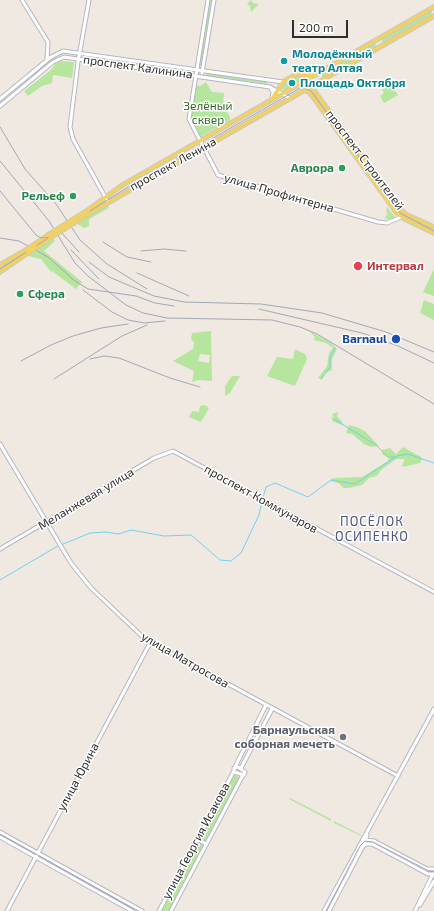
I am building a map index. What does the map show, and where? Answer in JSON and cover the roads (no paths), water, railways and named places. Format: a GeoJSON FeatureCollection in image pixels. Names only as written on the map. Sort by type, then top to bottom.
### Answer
{"type":"FeatureCollection","features":[{"type":"Feature","properties":{"kind":"main road","name":"проспект Ленина"},"geometry":{"type":"LineString","coordinates":[[89,211],[105,197],[272,99],[434,7]]}},
{"type":"Feature","properties":{"kind":"main road","name":"проспект Ленина"},"geometry":{"type":"LineString","coordinates":[[0,272],[27,251],[89,211],[108,202],[434,16]]}},
{"type":"Feature","properties":{"kind":"main road"},"geometry":{"type":"LineString","coordinates":[[277,90],[283,82],[297,74],[314,76],[318,82]]}},
{"type":"Feature","properties":{"kind":"main road"},"geometry":{"type":"LineString","coordinates":[[303,75],[307,80]]}},
{"type":"Feature","properties":{"kind":"main road","name":"проспект Строителей"},"geometry":{"type":"LineString","coordinates":[[307,80],[380,183],[404,213],[434,227]]}},
{"type":"Feature","properties":{"kind":"main road","name":"проспект Ленина"},"geometry":{"type":"LineString","coordinates":[[272,99],[277,90]]}},
{"type":"Feature","properties":{"kind":"main road","name":"проспект Строителей"},"geometry":{"type":"LineString","coordinates":[[304,90],[309,92],[313,97],[376,186],[401,217],[434,233]]}},
{"type":"Feature","properties":{"kind":"main road"},"geometry":{"type":"LineString","coordinates":[[376,186],[380,183]]}},
{"type":"Feature","properties":{"kind":"main road","name":"проспект Ленина"},"geometry":{"type":"LineString","coordinates":[[0,265],[27,251]]}},
{"type":"Feature","properties":{"kind":"street"},"geometry":{"type":"LineString","coordinates":[[22,0],[48,44],[53,62]]}},
{"type":"Feature","properties":{"kind":"street"},"geometry":{"type":"LineString","coordinates":[[89,0],[72,104],[70,130],[108,202]]}},
{"type":"Feature","properties":{"kind":"street","name":"улица Профинтерна"},"geometry":{"type":"LineString","coordinates":[[208,0],[189,119],[219,176],[378,222],[387,223],[401,217]]}},
{"type":"Feature","properties":{"kind":"street"},"geometry":{"type":"LineString","coordinates":[[202,76],[214,0]]}},
{"type":"Feature","properties":{"kind":"street"},"geometry":{"type":"LineString","coordinates":[[48,44],[47,61],[49,65]]}},
{"type":"Feature","properties":{"kind":"street","name":"проспект Калинина"},"geometry":{"type":"LineString","coordinates":[[0,99],[51,57],[63,51],[283,82]]}},
{"type":"Feature","properties":{"kind":"street","name":"проспект Калинина"},"geometry":{"type":"LineString","coordinates":[[0,106],[49,65],[64,57],[270,87],[277,90],[281,95]]}},
{"type":"Feature","properties":{"kind":"street"},"geometry":{"type":"LineString","coordinates":[[271,81],[270,87],[273,92],[272,99]]}},
{"type":"Feature","properties":{"kind":"street"},"geometry":{"type":"LineString","coordinates":[[281,95],[289,98]]}},
{"type":"Feature","properties":{"kind":"street","name":"улица Матросова"},"geometry":{"type":"LineString","coordinates":[[0,444],[71,562],[91,588],[138,633],[150,642],[398,776]]}},
{"type":"Feature","properties":{"kind":"street","name":"Меланжевая улица"},"geometry":{"type":"LineString","coordinates":[[0,549],[154,458],[173,451]]}},
{"type":"Feature","properties":{"kind":"street","name":"проспект Коммунаров"},"geometry":{"type":"LineString","coordinates":[[173,451],[434,592]]}},
{"type":"Feature","properties":{"kind":"street","name":"улица Юрина"},"geometry":{"type":"LineString","coordinates":[[7,911],[150,642]]}},
{"type":"Feature","properties":{"kind":"street","name":"улица Георгия Исакова"},"geometry":{"type":"LineString","coordinates":[[158,911],[235,769],[266,705]]}},
{"type":"Feature","properties":{"kind":"street"},"geometry":{"type":"LineString","coordinates":[[241,768],[272,708]]}},
{"type":"Feature","properties":{"kind":"street"},"geometry":{"type":"LineString","coordinates":[[329,911],[366,840],[369,831],[434,709]]}},
{"type":"Feature","properties":{"kind":"street"},"geometry":{"type":"LineString","coordinates":[[235,769],[241,768]]}},
{"type":"Feature","properties":{"kind":"street"},"geometry":{"type":"LineString","coordinates":[[241,768],[245,772],[243,776]]}},
{"type":"Feature","properties":{"kind":"street"},"geometry":{"type":"LineString","coordinates":[[235,769],[243,776]]}},
{"type":"Feature","properties":{"kind":"street","name":"улица Георгия Исакова"},"geometry":{"type":"LineString","coordinates":[[171,911],[243,776]]}},
{"type":"Feature","properties":{"kind":"street"},"geometry":{"type":"LineString","coordinates":[[324,911],[359,844],[369,831]]}},
{"type":"Feature","properties":{"kind":"street"},"geometry":{"type":"LineString","coordinates":[[0,832],[142,911]]}},
{"type":"Feature","properties":{"kind":"street"},"geometry":{"type":"LineString","coordinates":[[0,837],[132,911]]}},
{"type":"Feature","properties":{"kind":"street"},"geometry":{"type":"LineString","coordinates":[[197,839],[206,844]]}},
{"type":"Feature","properties":{"kind":"street"},"geometry":{"type":"LineString","coordinates":[[359,844],[366,840],[374,841],[433,872]]}},
{"type":"Feature","properties":{"kind":"street"},"geometry":{"type":"LineString","coordinates":[[363,846],[372,844],[428,874],[433,872]]}},
{"type":"Feature","properties":{"kind":"street"},"geometry":{"type":"LineString","coordinates":[[416,910],[433,872]]}},
{"type":"Feature","properties":{"kind":"street"},"geometry":{"type":"LineString","coordinates":[[416,910],[434,881]]}},
{"type":"Feature","properties":{"kind":"waterway"},"geometry":{"type":"LineString","coordinates":[[322,378],[330,367],[330,358],[335,348]]}},
{"type":"Feature","properties":{"kind":"waterway"},"geometry":{"type":"LineString","coordinates":[[332,418],[376,445],[388,457],[395,457]]}},
{"type":"Feature","properties":{"kind":"waterway"},"geometry":{"type":"LineString","coordinates":[[263,498],[266,487],[275,483],[308,497],[331,480],[355,484],[397,456],[408,454],[434,463]]}},
{"type":"Feature","properties":{"kind":"waterway"},"geometry":{"type":"LineString","coordinates":[[0,580],[56,547],[90,533],[106,532],[118,534],[131,530],[164,536],[191,535],[220,560],[231,561],[241,553],[259,515],[262,501]]}},
{"type":"Feature","properties":{"kind":"tram line"},"geometry":{"type":"LineString","coordinates":[[0,269],[123,190],[302,87],[311,91],[400,213],[434,231]]}},
{"type":"Feature","properties":{"kind":"tram line"},"geometry":{"type":"LineString","coordinates":[[0,191],[36,235],[41,238],[50,237]]}},
{"type":"Feature","properties":{"kind":"tram line"},"geometry":{"type":"LineString","coordinates":[[0,834],[138,911]]}},
{"type":"Feature","properties":{"kind":"tram line"},"geometry":{"type":"LineString","coordinates":[[326,911],[360,846],[365,841],[373,842],[429,871],[434,871]]}},
{"type":"Feature","properties":{"kind":"railway"},"geometry":{"type":"LineString","coordinates":[[0,127],[25,169],[56,204],[80,240],[107,264],[147,289]]}},
{"type":"Feature","properties":{"kind":"railway"},"geometry":{"type":"LineString","coordinates":[[0,161],[49,221],[75,263],[88,276],[126,305],[143,313],[167,318],[272,320],[300,327],[317,334],[434,404]]}},
{"type":"Feature","properties":{"kind":"railway"},"geometry":{"type":"LineString","coordinates":[[60,231],[79,252]]}},
{"type":"Feature","properties":{"kind":"railway"},"geometry":{"type":"LineString","coordinates":[[0,238],[19,241],[48,257],[75,281],[88,289],[136,296],[155,303],[174,306]]}},
{"type":"Feature","properties":{"kind":"railway"},"geometry":{"type":"LineString","coordinates":[[103,242],[127,257],[151,262]]}},
{"type":"Feature","properties":{"kind":"railway"},"geometry":{"type":"LineString","coordinates":[[141,251],[164,249],[186,251]]}},
{"type":"Feature","properties":{"kind":"railway"},"geometry":{"type":"LineString","coordinates":[[71,250],[99,279]]}},
{"type":"Feature","properties":{"kind":"railway"},"geometry":{"type":"LineString","coordinates":[[89,262],[109,277],[154,296],[184,302],[261,304],[322,313],[386,332],[434,352]]}},
{"type":"Feature","properties":{"kind":"railway"},"geometry":{"type":"LineString","coordinates":[[137,273],[189,296]]}},
{"type":"Feature","properties":{"kind":"railway"},"geometry":{"type":"LineString","coordinates":[[83,290],[112,312],[128,320],[144,323],[165,321]]}},
{"type":"Feature","properties":{"kind":"railway"},"geometry":{"type":"LineString","coordinates":[[259,309],[362,333],[398,346],[434,363]]}},
{"type":"Feature","properties":{"kind":"railway"},"geometry":{"type":"LineString","coordinates":[[21,361],[51,345],[73,336],[101,328],[128,324]]}},
{"type":"Feature","properties":{"kind":"railway"},"geometry":{"type":"LineString","coordinates":[[54,379],[122,336],[147,325]]}},
{"type":"Feature","properties":{"kind":"railway"},"geometry":{"type":"LineString","coordinates":[[90,359],[104,356],[119,358],[170,378],[200,387]]}},
{"type":"Feature","properties":{"kind":"place","name":"Молодёжный театр Алтая"},"geometry":{"type":"Point","coordinates":[284,61]}},
{"type":"Feature","properties":{"kind":"place","name":"Площадь Октября"},"geometry":{"type":"Point","coordinates":[292,83]}},
{"type":"Feature","properties":{"kind":"place","name":"Аврора"},"geometry":{"type":"Point","coordinates":[342,168]}},
{"type":"Feature","properties":{"kind":"place","name":"Рельеф"},"geometry":{"type":"Point","coordinates":[73,196]}},
{"type":"Feature","properties":{"kind":"place","name":"Интервал"},"geometry":{"type":"Point","coordinates":[358,266]}},
{"type":"Feature","properties":{"kind":"place","name":"Сфера"},"geometry":{"type":"Point","coordinates":[20,294]}},
{"type":"Feature","properties":{"kind":"place","name":"Barnaul"},"geometry":{"type":"Point","coordinates":[396,339]}},
{"type":"Feature","properties":{"kind":"place","name":"Барнаульская соборная мечеть"},"geometry":{"type":"Point","coordinates":[343,737]}},
{"type":"Feature","properties":{"kind":"district","name":"ПОСЁЛОК ОСИПЕНКО"},"geometry":{"type":"Point","coordinates":[372,530]}},
{"type":"Feature","properties":{"kind":"park label","name":"Зелёный сквер"},"geometry":{"type":"Point","coordinates":[208,113]}}]}
